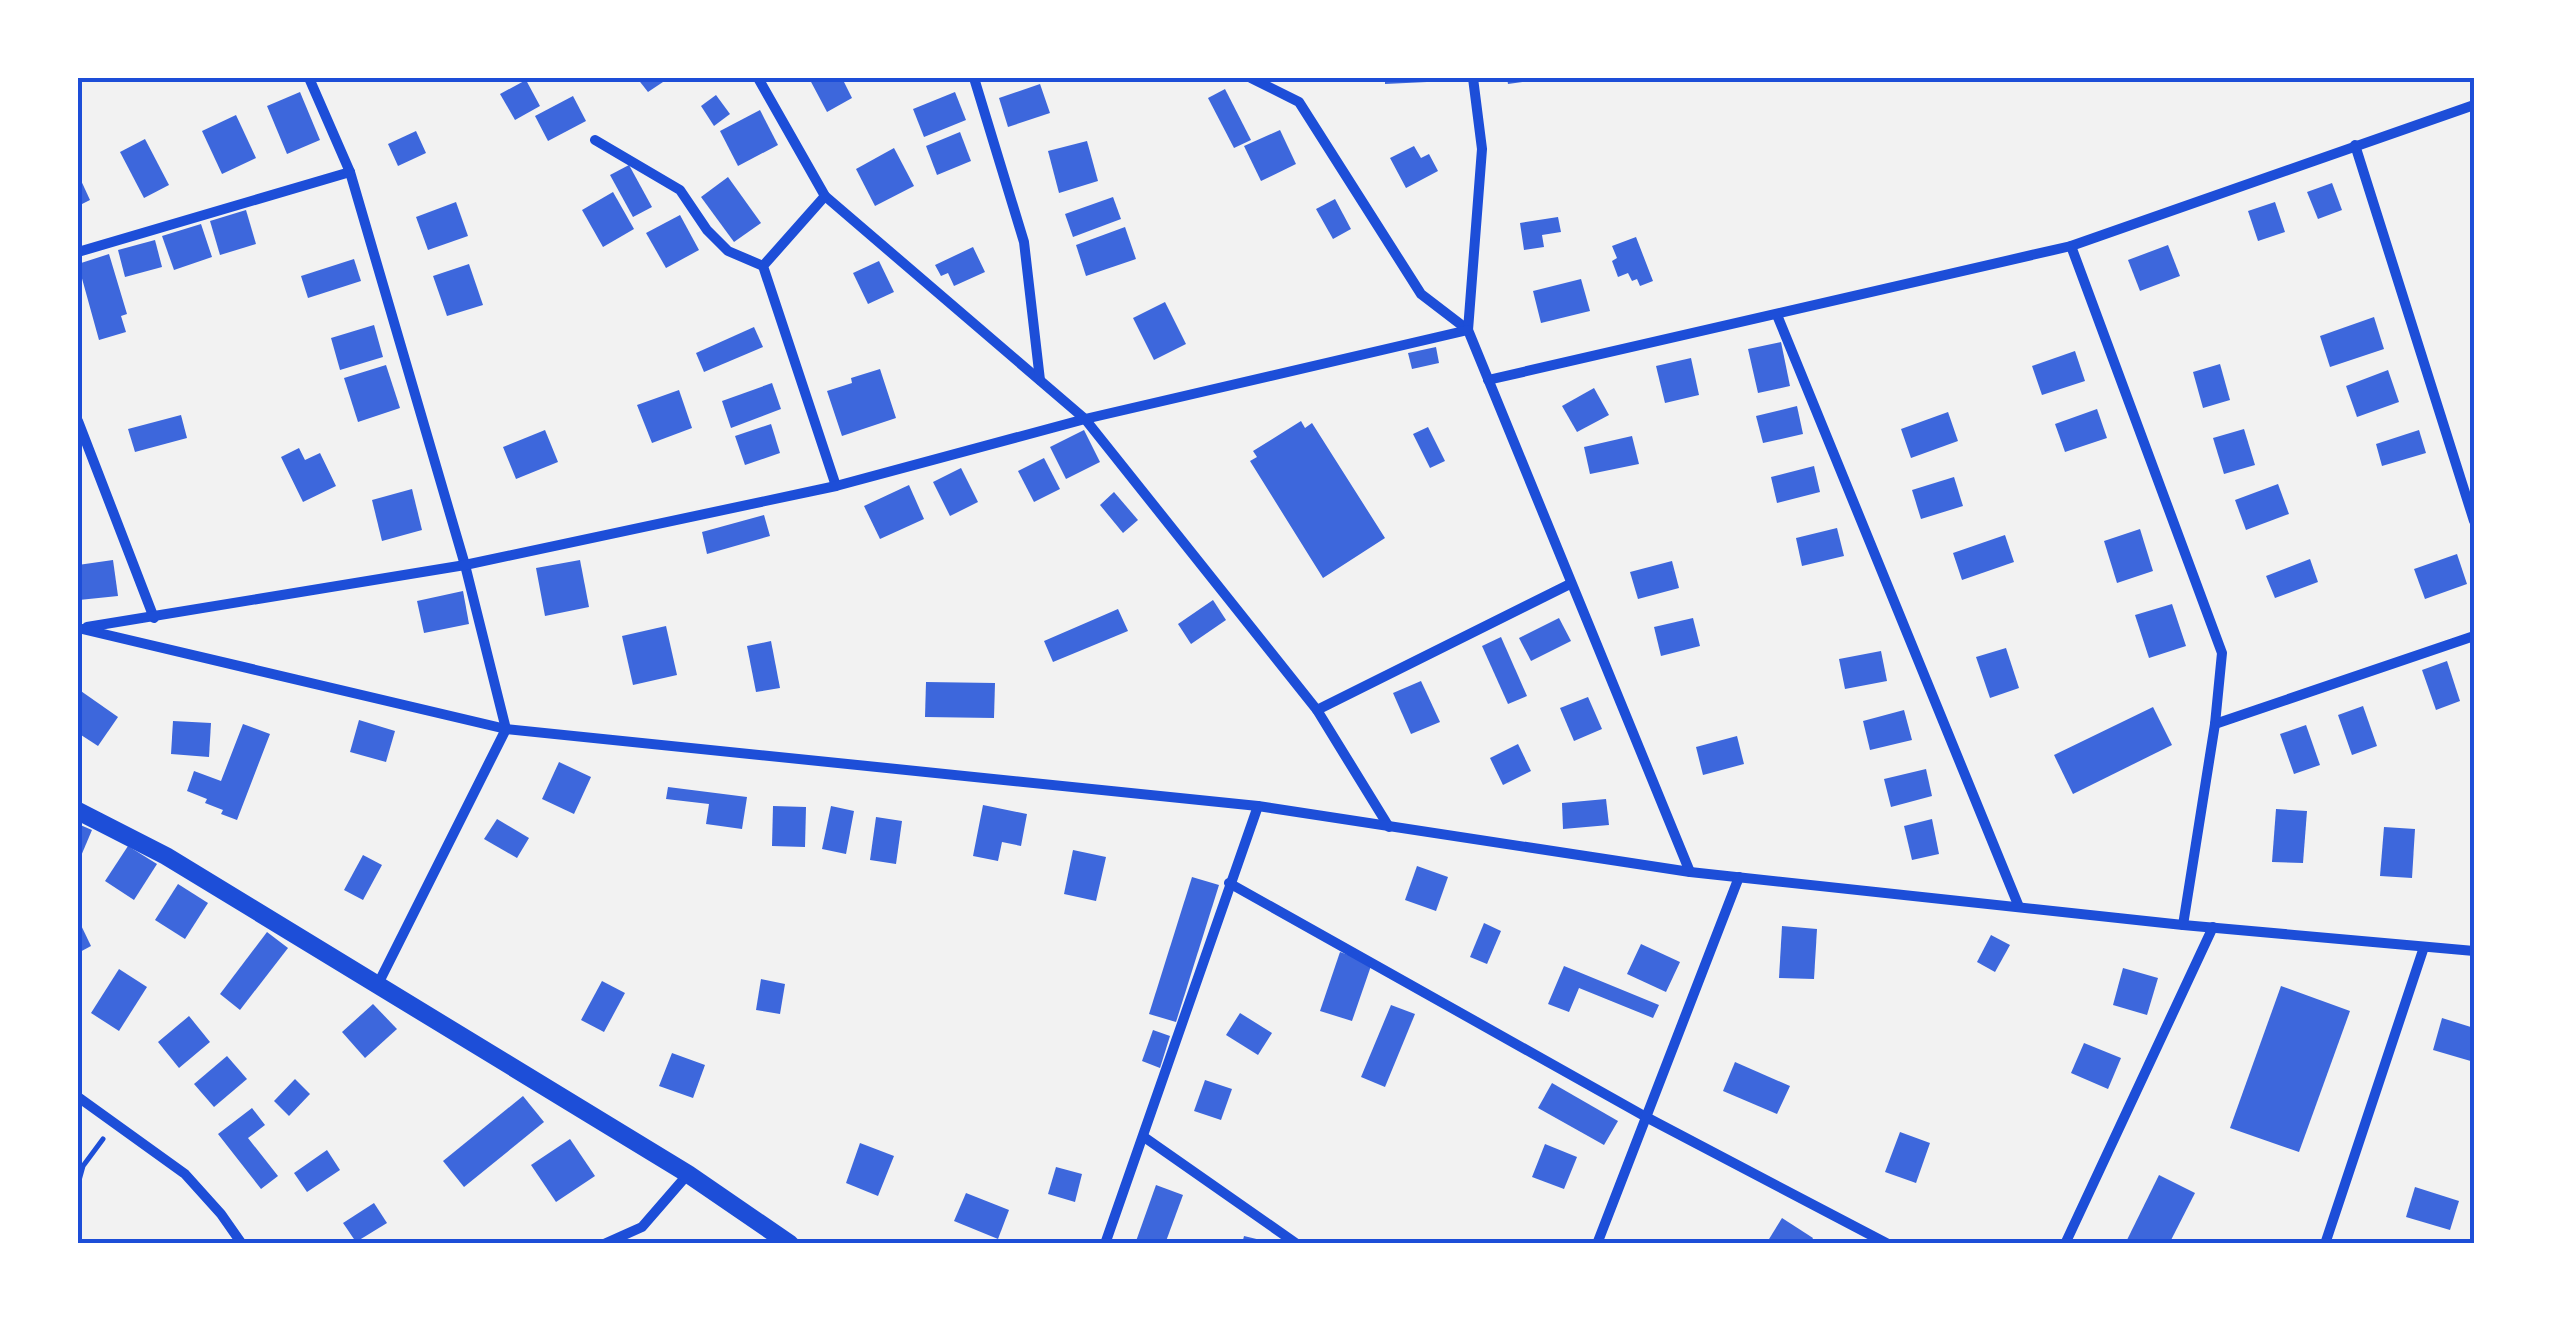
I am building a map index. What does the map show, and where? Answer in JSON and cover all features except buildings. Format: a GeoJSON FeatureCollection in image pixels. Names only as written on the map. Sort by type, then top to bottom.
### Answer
{"type":"FeatureCollection","features":[{"type":"Feature","properties":{"kind":"street"},"geometry":{"type":"LineString","coordinates":[[309,78],[350,172],[465,566],[506,729],[377,986]]}},
{"type":"Feature","properties":{"kind":"street"},"geometry":{"type":"LineString","coordinates":[[758,78],[825,196],[1085,419],[1316,710],[1389,827]]}},
{"type":"Feature","properties":{"kind":"street"},"geometry":{"type":"LineString","coordinates":[[974,78],[1024,242],[1040,381]]}},
{"type":"Feature","properties":{"kind":"street"},"geometry":{"type":"LineString","coordinates":[[1251,78],[1299,102],[1421,294],[1468,330]]}},
{"type":"Feature","properties":{"kind":"street"},"geometry":{"type":"LineString","coordinates":[[1474,78],[1482,149],[1468,330],[1690,872]]}},
{"type":"Feature","properties":{"kind":"street"},"geometry":{"type":"LineString","coordinates":[[1488,380],[2072,246],[2474,105]]}},
{"type":"Feature","properties":{"kind":"street"},"geometry":{"type":"LineString","coordinates":[[595,140],[680,190],[707,230],[728,251],[763,266],[836,486]]}},
{"type":"Feature","properties":{"kind":"street"},"geometry":{"type":"LineString","coordinates":[[2355,145],[2474,522]]}},
{"type":"Feature","properties":{"kind":"street"},"geometry":{"type":"LineString","coordinates":[[78,252],[350,172]]}},
{"type":"Feature","properties":{"kind":"street"},"geometry":{"type":"LineString","coordinates":[[763,266],[825,196]]}},
{"type":"Feature","properties":{"kind":"street"},"geometry":{"type":"LineString","coordinates":[[2072,246],[2222,653],[2215,724],[2183,925]]}},
{"type":"Feature","properties":{"kind":"street"},"geometry":{"type":"LineString","coordinates":[[1776,315],[2019,907]]}},
{"type":"Feature","properties":{"kind":"street"},"geometry":{"type":"LineString","coordinates":[[79,628],[465,566],[836,486],[1085,419],[1468,330]]}},
{"type":"Feature","properties":{"kind":"street"},"geometry":{"type":"LineString","coordinates":[[78,421],[154,618]]}},
{"type":"Feature","properties":{"kind":"street"},"geometry":{"type":"LineString","coordinates":[[1316,710],[1570,584]]}},
{"type":"Feature","properties":{"kind":"street"},"geometry":{"type":"LineString","coordinates":[[79,628],[506,729],[1258,806],[1690,872],[2183,925],[2474,951]]}},
{"type":"Feature","properties":{"kind":"street"},"geometry":{"type":"LineString","coordinates":[[2215,724],[2474,636]]}},
{"type":"Feature","properties":{"kind":"street"},"geometry":{"type":"LineString","coordinates":[[1106,1244],[1258,806]]}},
{"type":"Feature","properties":{"kind":"street"},"geometry":{"type":"LineString","coordinates":[[78,811],[166,856],[688,1174],[790,1244]]}},
{"type":"Feature","properties":{"kind":"street"},"geometry":{"type":"LineString","coordinates":[[1597,1244],[1739,877]]}},
{"type":"Feature","properties":{"kind":"street"},"geometry":{"type":"LineString","coordinates":[[1229,883],[1646,1117],[1888,1244]]}},
{"type":"Feature","properties":{"kind":"street"},"geometry":{"type":"LineString","coordinates":[[2065,1244],[2213,928]]}},
{"type":"Feature","properties":{"kind":"street"},"geometry":{"type":"LineString","coordinates":[[2324,1244],[2424,947]]}},
{"type":"Feature","properties":{"kind":"street"},"geometry":{"type":"LineString","coordinates":[[78,1096],[185,1174],[242,1244]]}},
{"type":"Feature","properties":{"kind":"street"},"geometry":{"type":"LineString","coordinates":[[1144,1137],[1297,1244]]}},
{"type":"Feature","properties":{"kind":"street"},"geometry":{"type":"LineString","coordinates":[[604,1244],[642,1227],[688,1174]]}},
{"type":"Feature","properties":{"kind":"path"},"geometry":{"type":"LineString","coordinates":[[78,1184],[84,1166],[115,1123]]}}]}
